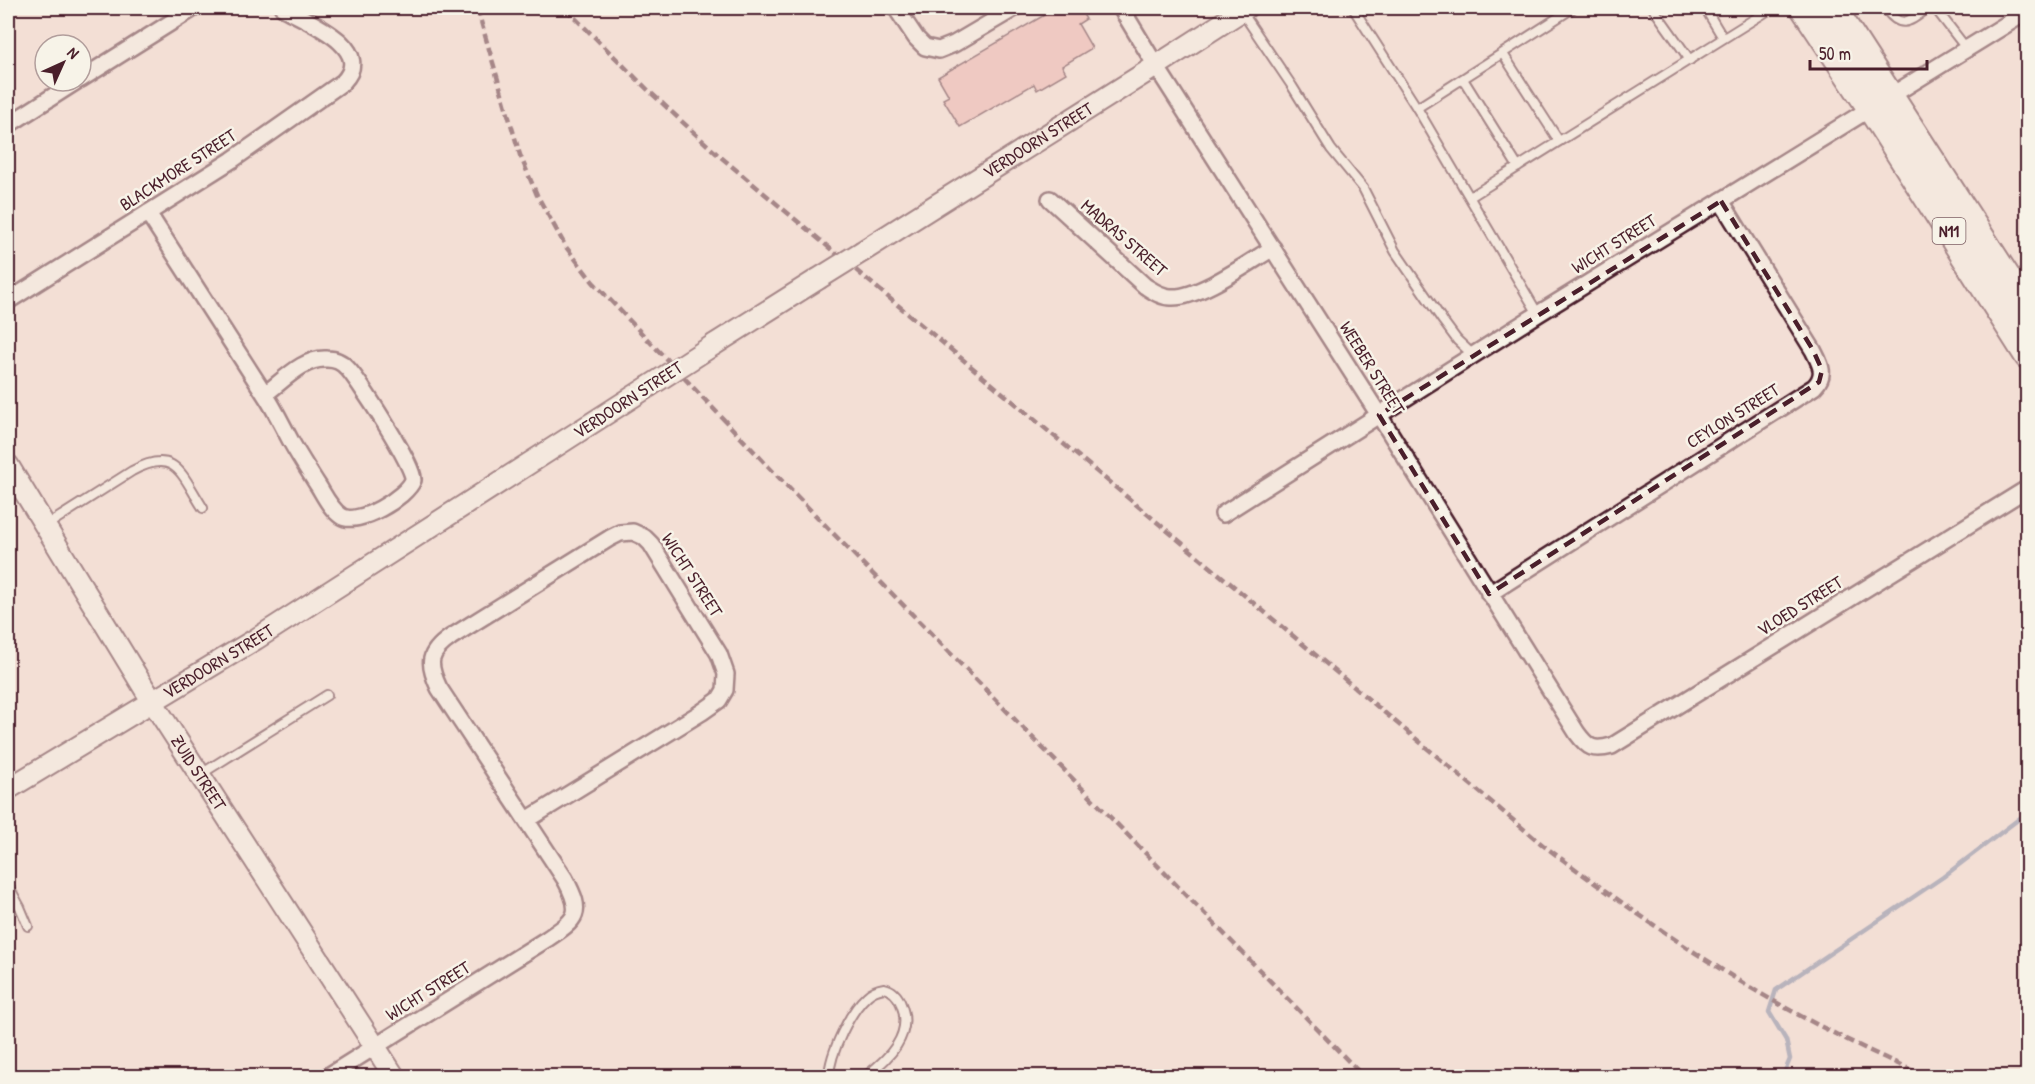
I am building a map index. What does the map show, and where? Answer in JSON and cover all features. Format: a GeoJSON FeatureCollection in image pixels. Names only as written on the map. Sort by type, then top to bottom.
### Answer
{"type":"FeatureCollection","features":[{"type":"Feature","properties":{"kind":"highway","name":"N11"},"geometry":{"type":"LineString","coordinates":[[1804,8],[1880,101],[2028,310]]}},
{"type":"Feature","properties":{"kind":"highway","name":"N11"},"geometry":{"type":"LineString","coordinates":[[1833,8],[1880,101],[2028,356]]}},
{"type":"Feature","properties":{"kind":"street"},"geometry":{"type":"LineString","coordinates":[[93,71],[194,8]]}},
{"type":"Feature","properties":{"kind":"street","name":"BLACKMORE STREET"},"geometry":{"type":"LineString","coordinates":[[8,301],[232,160],[338,87],[348,77],[353,68],[352,57],[346,48],[334,36],[283,8]]}},
{"type":"Feature","properties":{"kind":"street"},"geometry":{"type":"LineString","coordinates":[[896,8],[916,38],[925,47],[933,50],[954,44],[1015,8]]}},
{"type":"Feature","properties":{"kind":"street","name":"WEEBER STREET"},"geometry":{"type":"LineString","coordinates":[[1121,8],[1577,733],[1591,748]]}},
{"type":"Feature","properties":{"kind":"street","name":"VERDOORN STREET"},"geometry":{"type":"LineString","coordinates":[[8,789],[275,626],[1243,9]]}},
{"type":"Feature","properties":{"kind":"street","name":"WICHT STREET"},"geometry":{"type":"LineString","coordinates":[[1222,514],[1538,314],[2028,11]]}},
{"type":"Feature","properties":{"kind":"street"},"geometry":{"type":"LineString","coordinates":[[8,125],[58,93]]}},
{"type":"Feature","properties":{"kind":"street","name":"MADRAS STREET"},"geometry":{"type":"LineString","coordinates":[[1050,199],[1145,286],[1160,295],[1185,296],[1199,291],[1272,248]]}},
{"type":"Feature","properties":{"kind":"street","name":"CEYLON STREET"},"geometry":{"type":"LineString","coordinates":[[1489,594],[1814,387],[1822,377],[1822,370],[1813,350],[1721,201]]}},
{"type":"Feature","properties":{"kind":"street"},"geometry":{"type":"LineString","coordinates":[[148,213],[266,394],[294,447],[339,515],[346,519],[363,517],[402,494],[412,483],[414,476],[406,458],[351,372],[337,360],[319,359],[308,362],[266,394]]}},
{"type":"Feature","properties":{"kind":"street","name":"ZUID STREET"},"geometry":{"type":"LineString","coordinates":[[8,465],[152,701],[394,1077]]}},
{"type":"Feature","properties":{"kind":"street","name":"VLOED STREET"},"geometry":{"type":"LineString","coordinates":[[1591,748],[1600,749],[1612,746],[2028,488]]}},
{"type":"Feature","properties":{"kind":"street","name":"WICHT STREET"},"geometry":{"type":"LineString","coordinates":[[328,1077],[571,922],[576,906],[574,895],[439,688],[431,665],[433,653],[451,638],[610,538],[620,533],[633,532],[644,537],[658,555],[719,654],[726,674],[725,690],[718,700],[702,712],[526,820]]}},
{"type":"Feature","properties":{"kind":"lane"},"geometry":{"type":"LineString","coordinates":[[1353,8],[1417,108],[1538,314]]}},
{"type":"Feature","properties":{"kind":"lane"},"geometry":{"type":"LineString","coordinates":[[1417,108],[1573,8]]}},
{"type":"Feature","properties":{"kind":"lane"},"geometry":{"type":"LineString","coordinates":[[1653,8],[1690,60]]}},
{"type":"Feature","properties":{"kind":"lane"},"geometry":{"type":"LineString","coordinates":[[1705,8],[1724,39]]}},
{"type":"Feature","properties":{"kind":"lane"},"geometry":{"type":"LineString","coordinates":[[1886,8],[1894,18],[1902,22],[1910,22],[1928,8]]}},
{"type":"Feature","properties":{"kind":"lane"},"geometry":{"type":"LineString","coordinates":[[1935,8],[1966,48]]}},
{"type":"Feature","properties":{"kind":"lane"},"geometry":{"type":"LineString","coordinates":[[1243,9],[1331,149],[1364,188],[1395,251],[1457,340],[1473,355]]}},
{"type":"Feature","properties":{"kind":"lane"},"geometry":{"type":"LineString","coordinates":[[1470,197],[1724,39],[1766,9]]}},
{"type":"Feature","properties":{"kind":"lane"},"geometry":{"type":"LineString","coordinates":[[1503,54],[1559,141]]}},
{"type":"Feature","properties":{"kind":"lane"},"geometry":{"type":"LineString","coordinates":[[1462,79],[1518,167]]}},
{"type":"Feature","properties":{"kind":"lane"},"geometry":{"type":"LineString","coordinates":[[45,526],[132,471],[157,461],[168,462],[176,467],[202,508]]}},
{"type":"Feature","properties":{"kind":"lane"},"geometry":{"type":"LineString","coordinates":[[200,775],[327,695]]}},
{"type":"Feature","properties":{"kind":"lane"},"geometry":{"type":"LineString","coordinates":[[8,885],[28,926]]}},
{"type":"Feature","properties":{"kind":"lane"},"geometry":{"type":"LineString","coordinates":[[829,1077],[829,1068],[835,1050],[850,1019],[868,994],[884,988],[895,994],[902,1007],[904,1016],[902,1032],[891,1054],[866,1077]]}},
{"type":"Feature","properties":{"kind":"highlighted area"},"geometry":{"type":"Polygon","coordinates":[[[1721,201],[1813,350],[1822,370],[1819,382],[1489,594],[1379,415],[1721,201]]]}},
{"type":"Feature","properties":{"kind":"building"},"geometry":{"type":"Polygon","coordinates":[[[1044,8],[1068,8],[1072,13],[1079,8],[1086,19],[1078,24],[1092,48],[1062,66],[1066,73],[1037,90],[1034,84],[960,127],[943,99],[949,96],[938,77],[1048,13],[1044,8]]]}},
{"type":"Feature","properties":{"kind":"waterway"},"geometry":{"type":"LineString","coordinates":[[1783,1076],[1790,1059],[1786,1040],[1769,1012],[1776,990],[1943,877],[2028,812]]}},
{"type":"Feature","properties":{"kind":"railway"},"geometry":{"type":"LineString","coordinates":[[477,8],[520,155],[537,195],[566,247],[593,282],[786,485],[1363,1076]]}},
{"type":"Feature","properties":{"kind":"railway"},"geometry":{"type":"LineString","coordinates":[[565,8],[716,153],[1544,846],[1650,923],[1741,982],[1818,1025],[1925,1076]]}}]}
